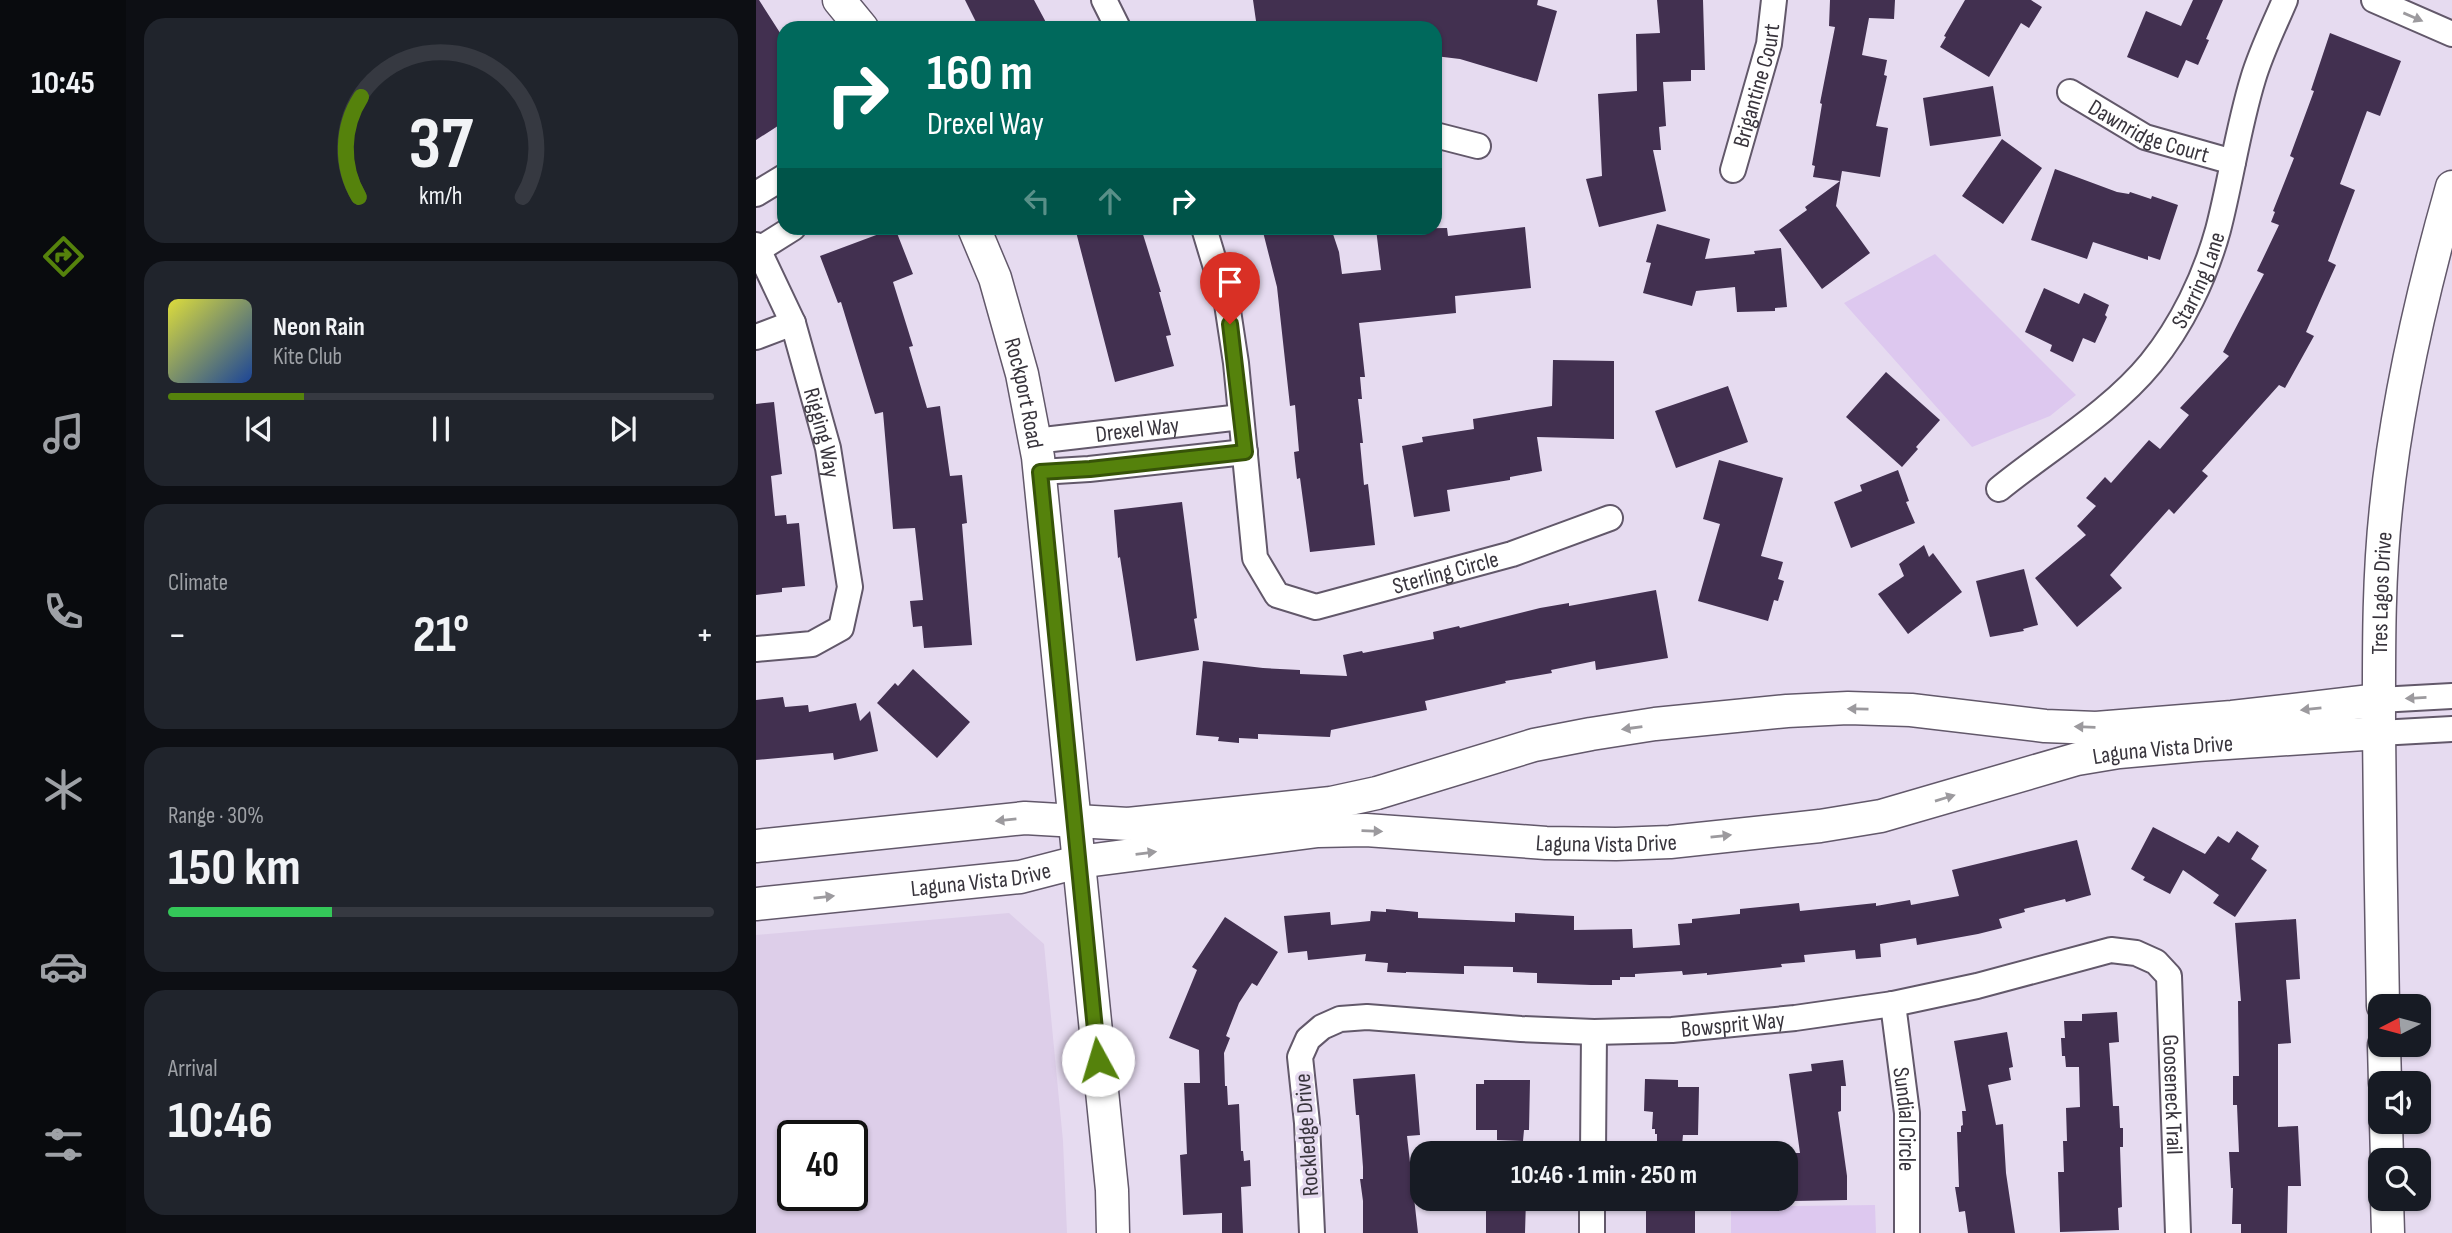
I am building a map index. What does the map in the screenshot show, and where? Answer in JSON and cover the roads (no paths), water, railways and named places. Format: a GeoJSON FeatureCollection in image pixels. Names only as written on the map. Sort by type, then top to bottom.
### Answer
{"type":"FeatureCollection","features":[{"type":"Feature","properties":{"kind":"street"},"geometry":{"type":"LineString","coordinates":[[839,0],[856,21]]}},
{"type":"Feature","properties":{"kind":"street"},"geometry":{"type":"LineString","coordinates":[[1104,0],[1114,21]]}},
{"type":"Feature","properties":{"kind":"street","name":"Brigantine Court"},"geometry":{"type":"LineString","coordinates":[[1733,170],[1769,44],[1774,0]]}},
{"type":"Feature","properties":{"kind":"street","name":"Starring Lane"},"geometry":{"type":"LineString","coordinates":[[1999,489],[2119,394],[2150,364],[2180,322],[2202,275],[2218,231],[2253,78],[2265,44],[2286,0]]}},
{"type":"Feature","properties":{"kind":"street"},"geometry":{"type":"LineString","coordinates":[[2374,0],[2452,34]]}},
{"type":"Feature","properties":{"kind":"street","name":"Dawnridge Court"},"geometry":{"type":"LineString","coordinates":[[2070,92],[2145,137],[2233,162]]}},
{"type":"Feature","properties":{"kind":"street"},"geometry":{"type":"LineString","coordinates":[[1442,137],[1478,146]]}},
{"type":"Feature","properties":{"kind":"street"},"geometry":{"type":"LineString","coordinates":[[756,194],[777,181]]}},
{"type":"Feature","properties":{"kind":"street","name":"Tres Lagos Drive"},"geometry":{"type":"LineString","coordinates":[[2383,994],[2379,611],[2386,508],[2409,359],[2452,187]]}},
{"type":"Feature","properties":{"kind":"street"},"geometry":{"type":"LineString","coordinates":[[757,248],[780,235]]}},
{"type":"Feature","properties":{"kind":"street","name":"Rockport Road"},"geometry":{"type":"LineString","coordinates":[[977,235],[995,278],[1022,374],[1040,472],[1112,1190],[1113,1233]]}},
{"type":"Feature","properties":{"kind":"street"},"geometry":{"type":"LineString","coordinates":[[1206,235],[1227,304],[1245,452]]}},
{"type":"Feature","properties":{"kind":"street","name":"Rigging Way"},"geometry":{"type":"LineString","coordinates":[[756,649],[812,644],[841,628],[850,587],[830,460],[793,323],[757,248]]}},
{"type":"Feature","properties":{"kind":"street"},"geometry":{"type":"LineString","coordinates":[[756,337],[793,323]]}},
{"type":"Feature","properties":{"kind":"street","name":"Drexel Way"},"geometry":{"type":"LineString","coordinates":[[1035,441],[1241,417]]}},
{"type":"Feature","properties":{"kind":"street"},"geometry":{"type":"LineString","coordinates":[[1144,427],[1148,462]]}},
{"type":"Feature","properties":{"kind":"street","name":"Drexel Way"},"geometry":{"type":"LineString","coordinates":[[1040,472],[1245,452]]}},
{"type":"Feature","properties":{"kind":"street","name":"Sterling Circle"},"geometry":{"type":"LineString","coordinates":[[1245,452],[1255,558],[1277,595],[1316,607],[1512,554],[1610,518]]}},
{"type":"Feature","properties":{"kind":"street","name":"Laguna Vista Drive"},"geometry":{"type":"LineString","coordinates":[[756,846],[1025,818],[1128,824],[1331,803],[1377,793],[1534,745],[1655,724],[1787,711],[1849,708],[1911,710],[2045,726],[2096,727],[2232,717],[2379,700],[2452,696]]}},
{"type":"Feature","properties":{"kind":"street","name":"Laguna Vista Drive"},"geometry":{"type":"LineString","coordinates":[[756,904],[1020,877],[1079,862],[1318,831],[1426,833],[1546,843],[1670,842],[1820,826],[1881,816],[2067,762],[2119,752],[2452,729]]}},
{"type":"Feature","properties":{"kind":"street","name":"Bowsprit Way"},"geometry":{"type":"LineString","coordinates":[[1308,1039],[1322,1027],[1340,1019],[1367,1017],[1594,1032],[1686,1029],[1795,1018],[1893,1004],[1977,986],[2111,950],[2136,953],[2156,962]]}},
{"type":"Feature","properties":{"kind":"street","name":"Gooseneck Trail"},"geometry":{"type":"LineString","coordinates":[[2156,962],[2169,976],[2178,1233]]}},
{"type":"Feature","properties":{"kind":"street","name":"Sundial Circle"},"geometry":{"type":"LineString","coordinates":[[1893,1004],[1907,1113],[1907,1233]]}},
{"type":"Feature","properties":{"kind":"street"},"geometry":{"type":"LineString","coordinates":[[1593,1141],[1594,1032]]}},
{"type":"Feature","properties":{"kind":"street","name":"Rockledge Drive"},"geometry":{"type":"LineString","coordinates":[[1308,1039],[1300,1057],[1311,1233]]}},
{"type":"Feature","properties":{"kind":"street"},"geometry":{"type":"LineString","coordinates":[[1592,1211],[1592,1233]]}},
{"type":"Feature","properties":{"kind":"street"},"geometry":{"type":"LineString","coordinates":[[2387,1211],[2388,1233]]}}]}
